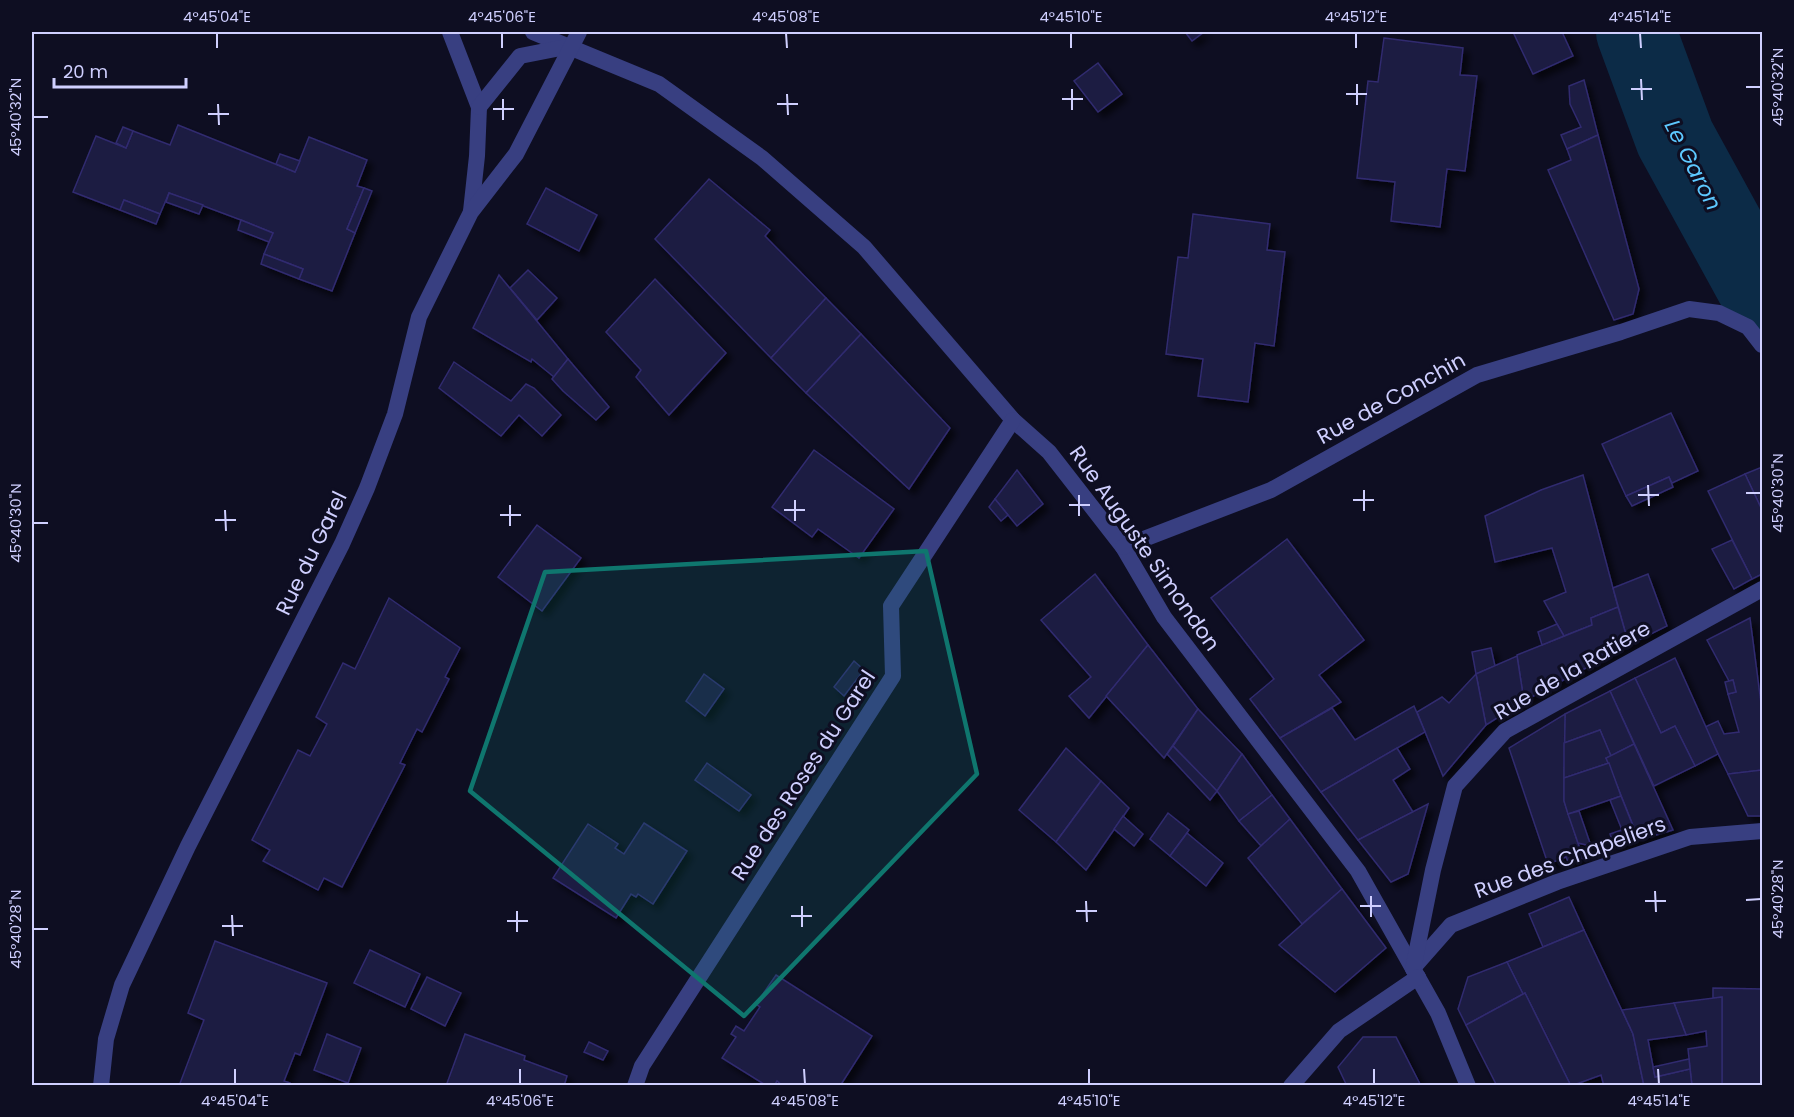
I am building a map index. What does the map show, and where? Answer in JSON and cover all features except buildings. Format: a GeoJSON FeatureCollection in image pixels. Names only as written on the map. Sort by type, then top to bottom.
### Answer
{"type":"FeatureCollection","features":[{"type":"Feature","properties":{"kind":"street"},"geometry":{"type":"LineString","coordinates":[[450,32],[478,107],[477,156],[471,212]]}},
{"type":"Feature","properties":{"kind":"street","name":"Rue Auguste Simondon"},"geometry":{"type":"LineString","coordinates":[[533,32],[576,39],[658,84],[762,158],[864,247],[1013,420],[1049,452],[1123,548],[1164,617],[1358,871],[1438,1013],[1468,1086]]}},
{"type":"Feature","properties":{"kind":"street"},"geometry":{"type":"LineString","coordinates":[[478,107],[520,56],[576,39]]}},
{"type":"Feature","properties":{"kind":"street","name":"Rue du Garel"},"geometry":{"type":"LineString","coordinates":[[102,1086],[106,1039],[122,984],[188,846],[342,544],[363,498],[395,414],[419,317],[471,212],[516,154],[576,39]]}},
{"type":"Feature","properties":{"kind":"street","name":"Rue de Conchin"},"geometry":{"type":"LineString","coordinates":[[1123,548],[1271,490],[1477,375],[1689,309],[1719,313],[1738,322],[1748,327],[1762,345]]}},
{"type":"Feature","properties":{"kind":"street","name":"Rue des Roses du Garel"},"geometry":{"type":"LineString","coordinates":[[635,1086],[642,1066],[893,676],[891,606],[1013,420]]}},
{"type":"Feature","properties":{"kind":"street","name":"Rue de la Ratiere"},"geometry":{"type":"LineString","coordinates":[[1415,973],[1433,870],[1455,786],[1505,731],[1762,589]]}},
{"type":"Feature","properties":{"kind":"street","name":"Rue des Chapeliers"},"geometry":{"type":"LineString","coordinates":[[1291,1086],[1339,1030],[1415,973],[1451,925],[1557,882],[1690,837],[1762,831]]}},
{"type":"Feature","properties":{"kind":"highlighted area"},"geometry":{"type":"Polygon","coordinates":[[[926,551],[977,774],[744,1016],[470,791],[545,572],[926,551]]]}},
{"type":"Feature","properties":{"kind":"waterway","name":"Le Garon"},"geometry":{"type":"LineString","coordinates":[[1636,32],[1675,138],[1755,284],[1762,292]]}}]}
